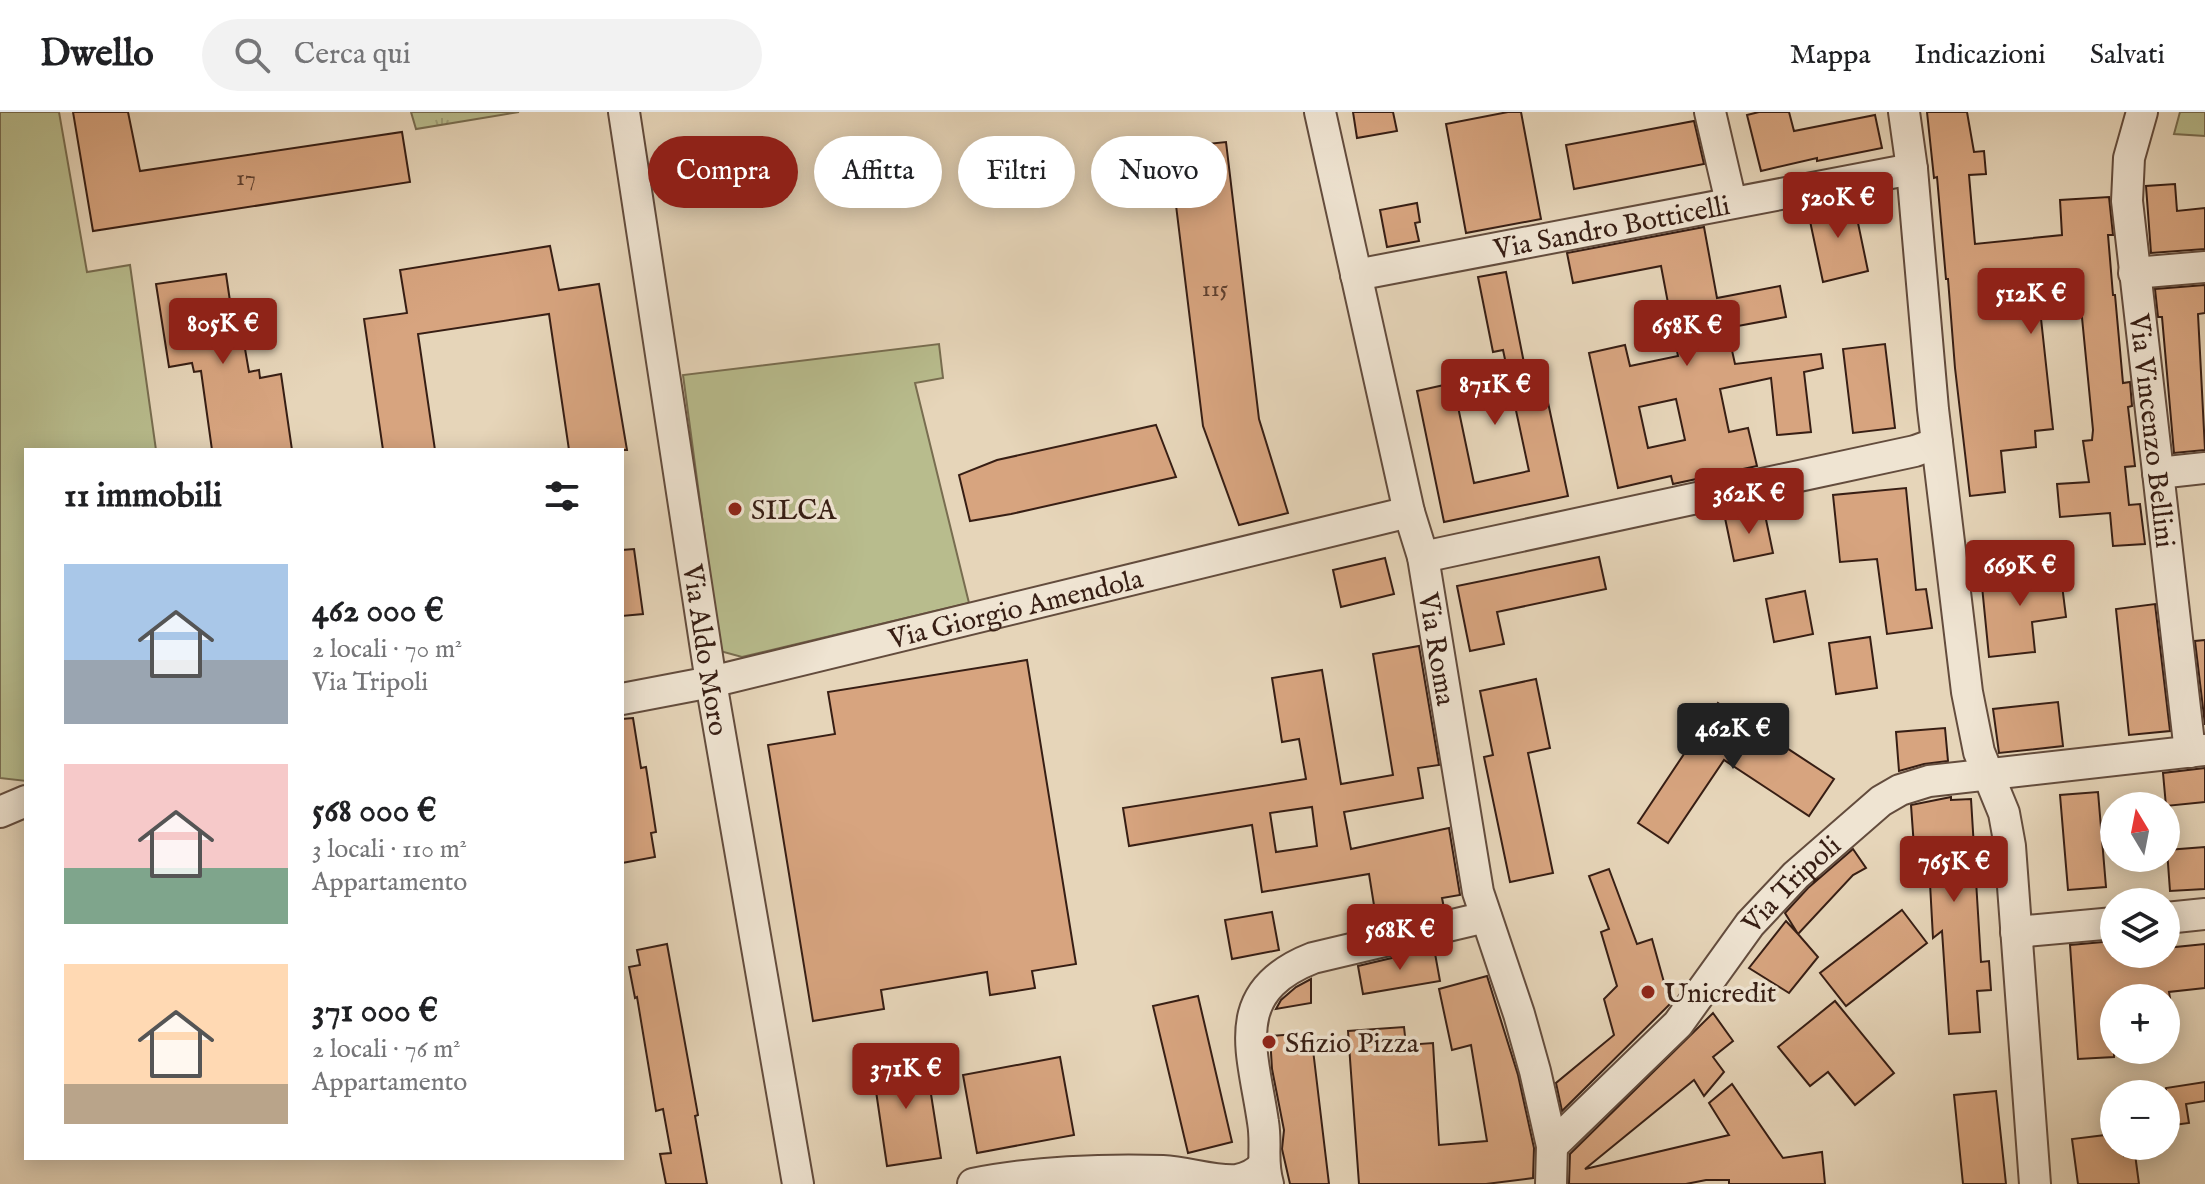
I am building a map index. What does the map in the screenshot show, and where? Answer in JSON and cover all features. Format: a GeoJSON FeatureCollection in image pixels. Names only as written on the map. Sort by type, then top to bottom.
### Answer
{"type":"FeatureCollection","features":[{"type":"Feature","properties":{"kind":"street","name":"Via Aldo Moro"},"geometry":{"type":"LineString","coordinates":[[624,112],[711,682],[798,1184]]}},
{"type":"Feature","properties":{"kind":"street","name":"Via Roma"},"geometry":{"type":"LineString","coordinates":[[1320,112],[1409,512],[1423,557],[1478,892],[1524,1031],[1552,1146],[1551,1184]]}},
{"type":"Feature","properties":{"kind":"street"},"geometry":{"type":"LineString","coordinates":[[1710,112],[1731,202]]}},
{"type":"Feature","properties":{"kind":"street"},"geometry":{"type":"LineString","coordinates":[[1904,112],[1937,443],[1967,692],[1976,740],[2004,813],[2010,846],[2035,1184]]}},
{"type":"Feature","properties":{"kind":"street","name":"Via Vincenzo Bellini"},"geometry":{"type":"LineString","coordinates":[[2142,112],[2129,158],[2127,190],[2134,273],[2158,473],[2198,751]]}},
{"type":"Feature","properties":{"kind":"street","name":"Via Sandro Botticelli"},"geometry":{"type":"LineString","coordinates":[[1356,275],[1912,169]]}},
{"type":"Feature","properties":{"kind":"street"},"geometry":{"type":"LineString","coordinates":[[2134,273],[2205,267]]}},
{"type":"Feature","properties":{"kind":"street"},"geometry":{"type":"LineString","coordinates":[[1423,557],[1915,451],[1937,443]]}},
{"type":"Feature","properties":{"kind":"street"},"geometry":{"type":"LineString","coordinates":[[2158,473],[2205,468]]}},
{"type":"Feature","properties":{"kind":"street","name":"Via Giorgio Amendola"},"geometry":{"type":"LineString","coordinates":[[624,699],[711,682],[1409,512]]}},
{"type":"Feature","properties":{"kind":"street","name":"Via Tripoli"},"geometry":{"type":"LineString","coordinates":[[1552,1146],[1678,1024],[1750,924],[1773,898],[1875,806],[1900,790],[1921,782],[1987,773],[2198,751]]}},
{"type":"Feature","properties":{"kind":"street"},"geometry":{"type":"LineString","coordinates":[[0,794],[24,793]]}},
{"type":"Feature","properties":{"kind":"street"},"geometry":{"type":"LineString","coordinates":[[0,812],[24,802]]}},
{"type":"Feature","properties":{"kind":"street"},"geometry":{"type":"LineString","coordinates":[[2180,917],[2205,914]]}},
{"type":"Feature","properties":{"kind":"street"},"geometry":{"type":"LineString","coordinates":[[973,1184],[1016,1177],[1132,1171],[1190,1173],[1233,1180],[1266,1175],[1265,1134],[1249,1034],[1254,1011],[1267,990],[1293,968],[1313,958],[1486,917]]}},
{"type":"Feature","properties":{"kind":"street"},"geometry":{"type":"LineString","coordinates":[[2016,932],[2100,924]]}},
{"type":"Feature","properties":{"kind":"green space"},"geometry":{"type":"Polygon","coordinates":[[[0,112],[59,112],[87,272],[130,265],[156,448],[24,448],[24,781],[0,778],[0,112]]]}},
{"type":"Feature","properties":{"kind":"green space"},"geometry":{"type":"Polygon","coordinates":[[[411,112],[519,112],[416,129],[411,112]]]}},
{"type":"Feature","properties":{"kind":"green space"},"geometry":{"type":"Polygon","coordinates":[[[2180,112],[2205,112],[2205,136],[2174,134],[2180,112]]]}},
{"type":"Feature","properties":{"kind":"green space"},"geometry":{"type":"Polygon","coordinates":[[[939,344],[943,378],[915,383],[969,603],[742,657],[720,651],[683,375],[939,344]]]}},
{"type":"Feature","properties":{"kind":"building"},"geometry":{"type":"Polygon","coordinates":[[[73,112],[128,112],[140,171],[402,132],[410,182],[93,231],[73,112]]]}},
{"type":"Feature","properties":{"kind":"building"},"geometry":{"type":"Polygon","coordinates":[[[1353,112],[1393,112],[1397,131],[1357,138],[1353,112]]]}},
{"type":"Feature","properties":{"kind":"building"},"geometry":{"type":"Polygon","coordinates":[[[1521,112],[1541,219],[1466,233],[1446,124],[1521,112]]]}},
{"type":"Feature","properties":{"kind":"building"},"geometry":{"type":"Polygon","coordinates":[[[1789,112],[1794,131],[1875,115],[1882,148],[1761,171],[1747,115],[1789,112]]]}},
{"type":"Feature","properties":{"kind":"building"},"geometry":{"type":"Polygon","coordinates":[[[1927,112],[1967,112],[1974,152],[1984,151],[1986,174],[1969,175],[1975,244],[2062,235],[2060,200],[2109,197],[2113,235],[2108,235],[2113,295],[2123,383],[2130,382],[2132,406],[2128,407],[2135,466],[2125,467],[2129,505],[2140,504],[2145,544],[2113,546],[2110,513],[2060,517],[2057,484],[2089,482],[2083,441],[2092,440],[2093,430],[2079,287],[2038,291],[2053,429],[2035,431],[2036,447],[2001,451],[2005,492],[1970,496],[1937,177],[1934,178],[1927,112]]]}},
{"type":"Feature","properties":{"kind":"building"},"geometry":{"type":"Polygon","coordinates":[[[1694,121],[1704,164],[1574,189],[1566,145],[1694,121]]]}},
{"type":"Feature","properties":{"kind":"building"},"geometry":{"type":"Polygon","coordinates":[[[1227,150],[1259,419],[1288,513],[1239,525],[1203,426],[1176,208],[1227,208],[1227,150]]]}},
{"type":"Feature","properties":{"kind":"building"},"geometry":{"type":"Polygon","coordinates":[[[2175,184],[2177,211],[2205,208],[2205,249],[2151,253],[2146,186],[2175,184]]]}},
{"type":"Feature","properties":{"kind":"building"},"geometry":{"type":"Polygon","coordinates":[[[1853,199],[1868,271],[1823,282],[1807,207],[1853,199]]]}},
{"type":"Feature","properties":{"kind":"building"},"geometry":{"type":"Polygon","coordinates":[[[1417,203],[1420,222],[1415,223],[1419,241],[1387,247],[1380,210],[1417,203]]]}},
{"type":"Feature","properties":{"kind":"building"},"geometry":{"type":"Polygon","coordinates":[[[1704,227],[1717,298],[1780,286],[1786,317],[1727,328],[1735,364],[1821,354],[1823,368],[1804,372],[1811,432],[1777,435],[1771,378],[1720,389],[1729,432],[1748,428],[1757,466],[1673,484],[1671,476],[1618,488],[1589,353],[1625,345],[1630,366],[1678,356],[1661,266],[1573,283],[1567,253],[1704,227]],[[1676,399],[1639,407],[1648,448],[1685,440],[1676,399]]]}},
{"type":"Feature","properties":{"kind":"building"},"geometry":{"type":"Polygon","coordinates":[[[550,246],[559,290],[599,284],[627,450],[569,448],[549,314],[418,334],[435,448],[383,448],[364,319],[407,313],[400,270],[550,246]]]}},
{"type":"Feature","properties":{"kind":"building"},"geometry":{"type":"Polygon","coordinates":[[[1506,272],[1525,368],[1540,365],[1568,496],[1444,522],[1417,391],[1453,383],[1474,483],[1529,471],[1503,350],[1493,352],[1478,277],[1506,272]]]}},
{"type":"Feature","properties":{"kind":"building"},"geometry":{"type":"Polygon","coordinates":[[[226,274],[231,308],[238,308],[249,372],[259,370],[260,378],[281,374],[292,448],[212,448],[201,371],[194,372],[192,363],[169,367],[156,284],[226,274]]]}},
{"type":"Feature","properties":{"kind":"building"},"geometry":{"type":"Polygon","coordinates":[[[2205,285],[2205,313],[2198,314],[2205,450],[2174,453],[2162,317],[2158,317],[2155,289],[2205,285]]]}},
{"type":"Feature","properties":{"kind":"building"},"geometry":{"type":"Polygon","coordinates":[[[1885,344],[1895,428],[1853,433],[1843,349],[1885,344]]]}},
{"type":"Feature","properties":{"kind":"building"},"geometry":{"type":"Polygon","coordinates":[[[1156,425],[1176,477],[970,521],[959,475],[997,460],[1156,425]]]}},
{"type":"Feature","properties":{"kind":"building"},"geometry":{"type":"Polygon","coordinates":[[[1906,488],[1916,590],[1926,589],[1932,628],[1887,634],[1877,559],[1840,562],[1833,495],[1906,488]]]}},
{"type":"Feature","properties":{"kind":"building"},"geometry":{"type":"Polygon","coordinates":[[[1764,510],[1773,553],[1734,561],[1725,518],[1764,510]]]}},
{"type":"Feature","properties":{"kind":"building"},"geometry":{"type":"Polygon","coordinates":[[[634,549],[643,614],[624,616],[624,550],[634,549]]]}},
{"type":"Feature","properties":{"kind":"building"},"geometry":{"type":"Polygon","coordinates":[[[1599,557],[1606,589],[1497,612],[1504,644],[1470,651],[1457,586],[1599,557]]]}},
{"type":"Feature","properties":{"kind":"building"},"geometry":{"type":"Polygon","coordinates":[[[1385,558],[1394,594],[1341,607],[1333,570],[1385,558]]]}},
{"type":"Feature","properties":{"kind":"building"},"geometry":{"type":"Polygon","coordinates":[[[2060,569],[2066,617],[2032,622],[2035,652],[1989,657],[1981,576],[2060,569]]]}},
{"type":"Feature","properties":{"kind":"building"},"geometry":{"type":"Polygon","coordinates":[[[1805,591],[1813,634],[1774,642],[1766,599],[1805,591]]]}},
{"type":"Feature","properties":{"kind":"building"},"geometry":{"type":"Polygon","coordinates":[[[2155,604],[2170,731],[2129,735],[2116,609],[2155,604]]]}},
{"type":"Feature","properties":{"kind":"building"},"geometry":{"type":"Polygon","coordinates":[[[1870,637],[1877,688],[1836,694],[1829,643],[1870,637]]]}},
{"type":"Feature","properties":{"kind":"building"},"geometry":{"type":"Polygon","coordinates":[[[2205,640],[2205,725],[2195,641],[2205,640]]]}},
{"type":"Feature","properties":{"kind":"building"},"geometry":{"type":"Polygon","coordinates":[[[1419,646],[1439,765],[1418,768],[1423,798],[1344,812],[1351,849],[1449,828],[1460,895],[1442,898],[1444,908],[1377,924],[1369,874],[1262,892],[1252,825],[1129,846],[1123,808],[1306,779],[1299,739],[1282,742],[1272,678],[1322,670],[1341,784],[1393,775],[1373,654],[1419,646]],[[1312,807],[1270,813],[1276,852],[1317,846],[1312,807]]]}},
{"type":"Feature","properties":{"kind":"building"},"geometry":{"type":"Polygon","coordinates":[[[1027,660],[1076,964],[1032,971],[1035,988],[990,995],[987,972],[881,990],[884,1009],[813,1021],[768,745],[835,734],[828,692],[1027,660]]]}},
{"type":"Feature","properties":{"kind":"building"},"geometry":{"type":"Polygon","coordinates":[[[1536,679],[1550,748],[1528,753],[1553,873],[1510,882],[1484,757],[1493,755],[1480,691],[1536,679]]]}},
{"type":"Feature","properties":{"kind":"building"},"geometry":{"type":"Polygon","coordinates":[[[2058,702],[2063,746],[1999,753],[1993,709],[2058,702]]]}},
{"type":"Feature","properties":{"kind":"building"},"geometry":{"type":"Polygon","coordinates":[[[1718,703],[1834,779],[1809,816],[1724,760],[1668,843],[1638,823],[1718,703]]]}},
{"type":"Feature","properties":{"kind":"building"},"geometry":{"type":"Polygon","coordinates":[[[633,718],[641,768],[646,767],[656,832],[651,833],[655,857],[624,863],[624,719],[633,718]]]}},
{"type":"Feature","properties":{"kind":"building"},"geometry":{"type":"Polygon","coordinates":[[[1945,728],[1948,761],[1899,771],[1896,732],[1945,728]]]}},
{"type":"Feature","properties":{"kind":"building"},"geometry":{"type":"Polygon","coordinates":[[[2205,768],[2205,802],[2180,805],[2180,792],[2165,792],[2163,773],[2205,768]]]}},
{"type":"Feature","properties":{"kind":"building"},"geometry":{"type":"Polygon","coordinates":[[[2098,792],[2100,872],[2105,872],[2106,887],[2068,890],[2060,795],[2098,792]]]}},
{"type":"Feature","properties":{"kind":"building"},"geometry":{"type":"Polygon","coordinates":[[[1951,797],[1951,800],[1971,799],[1981,962],[1989,961],[1991,990],[1977,991],[1980,1032],[1949,1034],[1942,931],[1933,938],[1928,847],[1914,847],[1911,805],[1951,797]]]}},
{"type":"Feature","properties":{"kind":"building"},"geometry":{"type":"Polygon","coordinates":[[[2205,847],[2205,889],[2170,888],[2169,872],[2180,872],[2180,849],[2205,847]]]}},
{"type":"Feature","properties":{"kind":"building"},"geometry":{"type":"Polygon","coordinates":[[[1853,849],[1866,868],[1853,875],[1798,934],[1785,913],[1808,888],[1853,849]]]}},
{"type":"Feature","properties":{"kind":"building"},"geometry":{"type":"Polygon","coordinates":[[[1609,869],[1637,944],[1652,939],[1670,1004],[1562,1111],[1556,1083],[1614,1035],[1604,999],[1617,986],[1601,932],[1609,929],[1589,876],[1609,869]]]}},
{"type":"Feature","properties":{"kind":"building"},"geometry":{"type":"Polygon","coordinates":[[[1902,910],[1927,943],[1846,1006],[1820,973],[1902,910]]]}},
{"type":"Feature","properties":{"kind":"building"},"geometry":{"type":"Polygon","coordinates":[[[1272,912],[1279,950],[1232,959],[1225,920],[1272,912]]]}},
{"type":"Feature","properties":{"kind":"building"},"geometry":{"type":"Polygon","coordinates":[[[1786,921],[1818,957],[1789,993],[1749,968],[1786,921]]]}},
{"type":"Feature","properties":{"kind":"building"},"geometry":{"type":"Polygon","coordinates":[[[2100,942],[2100,968],[2180,968],[2180,947],[2205,944],[2205,988],[2180,991],[2180,984],[2100,984],[2100,1058],[2078,1059],[2070,945],[2100,942]]]}},
{"type":"Feature","properties":{"kind":"building"},"geometry":{"type":"Polygon","coordinates":[[[667,944],[698,1115],[695,1116],[707,1184],[666,1184],[660,1154],[671,1153],[663,1109],[656,1111],[629,967],[640,965],[637,950],[667,944]]]}},
{"type":"Feature","properties":{"kind":"building"},"geometry":{"type":"Polygon","coordinates":[[[1434,948],[1440,981],[1363,994],[1358,966],[1434,948]]]}},
{"type":"Feature","properties":{"kind":"building"},"geometry":{"type":"Polygon","coordinates":[[[1487,976],[1518,1075],[1534,1148],[1533,1178],[1486,1184],[1359,1184],[1348,1031],[1404,1027],[1406,1045],[1433,1043],[1439,1145],[1487,1141],[1471,1045],[1452,1050],[1439,989],[1487,976]]]}},
{"type":"Feature","properties":{"kind":"building"},"geometry":{"type":"Polygon","coordinates":[[[1311,979],[1311,1003],[1276,1009],[1296,987],[1311,979]]]}},
{"type":"Feature","properties":{"kind":"building"},"geometry":{"type":"Polygon","coordinates":[[[1198,996],[1232,1142],[1188,1153],[1153,1006],[1198,996]]]}},
{"type":"Feature","properties":{"kind":"building"},"geometry":{"type":"Polygon","coordinates":[[[1835,1001],[1894,1073],[1855,1105],[1828,1072],[1810,1086],[1778,1047],[1835,1001]]]}},
{"type":"Feature","properties":{"kind":"building"},"geometry":{"type":"Polygon","coordinates":[[[1713,1013],[1733,1041],[1713,1057],[1724,1072],[1704,1096],[1694,1080],[1585,1169],[1729,1135],[1709,1103],[1732,1084],[1783,1158],[1822,1152],[1825,1184],[1729,1184],[1729,1180],[1706,1180],[1686,1184],[1569,1184],[1570,1154],[1713,1013]]]}},
{"type":"Feature","properties":{"kind":"building"},"geometry":{"type":"Polygon","coordinates":[[[1311,1033],[1329,1184],[1290,1184],[1282,1149],[1284,1130],[1272,1069],[1270,1036],[1311,1033]]]}},
{"type":"Feature","properties":{"kind":"building"},"geometry":{"type":"Polygon","coordinates":[[[925,1056],[941,1158],[887,1166],[872,1064],[925,1056]]]}},
{"type":"Feature","properties":{"kind":"building"},"geometry":{"type":"Polygon","coordinates":[[[1060,1057],[1074,1135],[977,1153],[963,1075],[1060,1057]]]}},
{"type":"Feature","properties":{"kind":"building"},"geometry":{"type":"Polygon","coordinates":[[[2205,1082],[2205,1101],[2186,1104],[2189,1123],[2180,1124],[2180,1086],[2205,1082]]]}},
{"type":"Feature","properties":{"kind":"building"},"geometry":{"type":"Polygon","coordinates":[[[1996,1091],[2006,1184],[1963,1184],[1954,1095],[1996,1091]]]}},
{"type":"Feature","properties":{"kind":"building"},"geometry":{"type":"Polygon","coordinates":[[[2100,1136],[2100,1160],[2136,1160],[2139,1184],[2078,1184],[2072,1139],[2100,1136]]]}},
{"type":"Feature","properties":{"kind":"place","name":"SILCA"},"geometry":{"type":"Point","coordinates":[735,509]}},
{"type":"Feature","properties":{"kind":"place","name":"Unicredit"},"geometry":{"type":"Point","coordinates":[1648,992]}},
{"type":"Feature","properties":{"kind":"place","name":"Sfizio Pizza"},"geometry":{"type":"Point","coordinates":[1269,1042]}}]}
